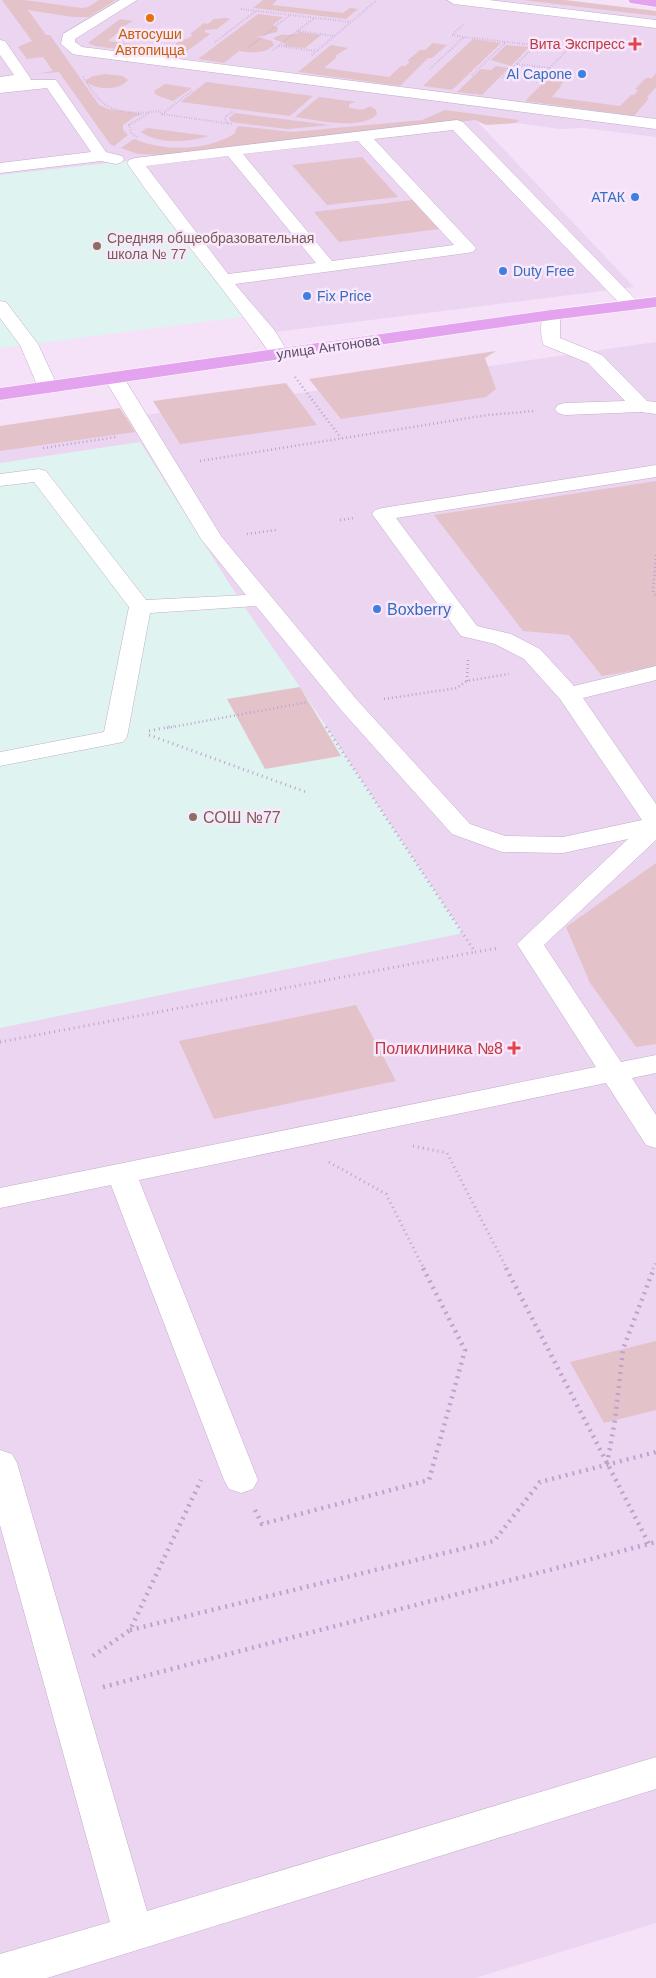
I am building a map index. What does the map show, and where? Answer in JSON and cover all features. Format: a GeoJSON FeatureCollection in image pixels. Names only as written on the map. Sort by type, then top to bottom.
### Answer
{"type":"FeatureCollection","features":[{"type":"Feature","properties":{"kind":"main road"},"geometry":{"type":"LineString","coordinates":[[635,0],[655,2]]}},
{"type":"Feature","properties":{"kind":"main road","name":"улица Антонова"},"geometry":{"type":"LineString","coordinates":[[0,394],[551,315],[656,302]]}},
{"type":"Feature","properties":{"kind":"street"},"geometry":{"type":"LineString","coordinates":[[130,0],[68,38],[68,44],[78,51],[656,124]]}},
{"type":"Feature","properties":{"kind":"street"},"geometry":{"type":"LineString","coordinates":[[454,0],[656,24]]}},
{"type":"Feature","properties":{"kind":"street"},"geometry":{"type":"LineString","coordinates":[[0,44],[24,79],[0,82]]}},
{"type":"Feature","properties":{"kind":"street"},"geometry":{"type":"LineString","coordinates":[[0,88],[51,83],[101,156]]}},
{"type":"Feature","properties":{"kind":"street"},"geometry":{"type":"LineString","coordinates":[[0,168],[101,156],[135,163],[457,125],[631,305]]}},
{"type":"Feature","properties":{"kind":"street"},"geometry":{"type":"LineString","coordinates":[[223,280],[467,248],[362,136]]}},
{"type":"Feature","properties":{"kind":"street"},"geometry":{"type":"LineString","coordinates":[[232,151],[328,266]]}},
{"type":"Feature","properties":{"kind":"street"},"geometry":{"type":"LineString","coordinates":[[135,163],[223,280],[268,335],[280,354]]}},
{"type":"Feature","properties":{"kind":"street"},"geometry":{"type":"LineString","coordinates":[[0,308],[29,344],[48,387]]}},
{"type":"Feature","properties":{"kind":"street"},"geometry":{"type":"LineString","coordinates":[[551,315],[551,341],[595,360],[648,407]]}},
{"type":"Feature","properties":{"kind":"street"},"geometry":{"type":"LineString","coordinates":[[114,378],[212,539],[349,704],[461,829],[502,844],[563,844],[656,825]]}},
{"type":"Feature","properties":{"kind":"street"},"geometry":{"type":"LineString","coordinates":[[565,409],[648,407]]}},
{"type":"Feature","properties":{"kind":"street"},"geometry":{"type":"LineString","coordinates":[[656,471],[382,514],[469,631],[503,639],[532,654],[568,694],[656,825]]}},
{"type":"Feature","properties":{"kind":"street"},"geometry":{"type":"LineString","coordinates":[[0,480],[38,475],[140,607],[115,737],[0,759]]}},
{"type":"Feature","properties":{"kind":"street"},"geometry":{"type":"LineString","coordinates":[[140,607],[241,602],[260,599]]}},
{"type":"Feature","properties":{"kind":"street"},"geometry":{"type":"LineString","coordinates":[[568,694],[656,673]]}},
{"type":"Feature","properties":{"kind":"street"},"geometry":{"type":"LineString","coordinates":[[656,825],[530,944],[656,1138]]}},
{"type":"Feature","properties":{"kind":"street"},"geometry":{"type":"LineString","coordinates":[[0,1198],[656,1064]]}},
{"type":"Feature","properties":{"kind":"street"},"geometry":{"type":"LineString","coordinates":[[122,1174],[241,1480]]}},
{"type":"Feature","properties":{"kind":"street"},"geometry":{"type":"LineString","coordinates":[[0,1464],[134,1934]]}},
{"type":"Feature","properties":{"kind":"street"},"geometry":{"type":"LineString","coordinates":[[0,1973],[134,1934],[656,1773]]}},
{"type":"Feature","properties":{"kind":"path"},"geometry":{"type":"LineString","coordinates":[[284,77],[377,0]]}},
{"type":"Feature","properties":{"kind":"path"},"geometry":{"type":"LineString","coordinates":[[241,9],[351,23]]}},
{"type":"Feature","properties":{"kind":"path"},"geometry":{"type":"LineString","coordinates":[[184,65],[256,11]]}},
{"type":"Feature","properties":{"kind":"path"},"geometry":{"type":"LineString","coordinates":[[245,72],[314,18]]}},
{"type":"Feature","properties":{"kind":"path"},"geometry":{"type":"LineString","coordinates":[[467,21],[452,36],[568,49]]}},
{"type":"Feature","properties":{"kind":"path"},"geometry":{"type":"LineString","coordinates":[[297,31],[335,36]]}},
{"type":"Feature","properties":{"kind":"path"},"geometry":{"type":"LineString","coordinates":[[406,92],[464,37]]}},
{"type":"Feature","properties":{"kind":"path"},"geometry":{"type":"LineString","coordinates":[[513,106],[578,40]]}},
{"type":"Feature","properties":{"kind":"path"},"geometry":{"type":"LineString","coordinates":[[448,97],[506,42]]}},
{"type":"Feature","properties":{"kind":"path"},"geometry":{"type":"LineString","coordinates":[[478,101],[535,45]]}},
{"type":"Feature","properties":{"kind":"path"},"geometry":{"type":"LineString","coordinates":[[278,46],[316,51]]}},
{"type":"Feature","properties":{"kind":"path"},"geometry":{"type":"LineString","coordinates":[[517,64],[550,68]]}},
{"type":"Feature","properties":{"kind":"path"},"geometry":{"type":"LineString","coordinates":[[78,72],[103,104],[110,108],[150,113],[159,111],[162,114],[228,124]]}},
{"type":"Feature","properties":{"kind":"path"},"geometry":{"type":"LineString","coordinates":[[295,377],[341,439]]}},
{"type":"Feature","properties":{"kind":"path"},"geometry":{"type":"LineString","coordinates":[[167,466],[488,415],[565,409]]}},
{"type":"Feature","properties":{"kind":"path"},"geometry":{"type":"LineString","coordinates":[[39,448],[146,432]]}},
{"type":"Feature","properties":{"kind":"path"},"geometry":{"type":"LineString","coordinates":[[656,555],[653,592],[656,596]]}},
{"type":"Feature","properties":{"kind":"path"},"geometry":{"type":"LineString","coordinates":[[306,792],[141,732],[309,701],[349,704],[457,688],[467,681],[544,668]]}},
{"type":"Feature","properties":{"kind":"path"},"geometry":{"type":"LineString","coordinates":[[326,726],[475,952]]}},
{"type":"Feature","properties":{"kind":"path"},"geometry":{"type":"LineString","coordinates":[[0,1042],[475,952],[530,944]]}},
{"type":"Feature","properties":{"kind":"path"},"geometry":{"type":"LineString","coordinates":[[241,1480],[262,1524],[429,1480],[465,1350],[386,1194],[289,1139]]}},
{"type":"Feature","properties":{"kind":"path"},"geometry":{"type":"LineString","coordinates":[[408,1144],[447,1154],[648,1544]]}},
{"type":"Feature","properties":{"kind":"path"},"geometry":{"type":"LineString","coordinates":[[608,1464],[616,1420],[622,1349],[656,1262]]}},
{"type":"Feature","properties":{"kind":"path"},"geometry":{"type":"LineString","coordinates":[[64,1688],[130,1630],[223,1434]]}},
{"type":"Feature","properties":{"kind":"path"},"geometry":{"type":"LineString","coordinates":[[130,1630],[494,1541],[540,1482],[656,1452]]}},
{"type":"Feature","properties":{"kind":"path"},"geometry":{"type":"LineString","coordinates":[[64,1688],[656,1542]]}},
{"type":"Feature","properties":{"kind":"shaded area"},"geometry":{"type":"Polygon","coordinates":[[[0,0],[529,0],[656,14],[656,137],[584,128],[560,129],[495,120],[476,120],[634,287],[267,333],[128,161],[0,175],[0,0]]]}},
{"type":"Feature","properties":{"kind":"shaded area"},"geometry":{"type":"Polygon","coordinates":[[[2,0],[24,0],[82,8],[88,7],[99,0],[116,0],[89,17],[73,17],[28,10],[46,35],[50,35],[99,105],[108,109],[143,114],[134,117],[123,125],[123,130],[128,135],[114,146],[110,144],[59,72],[35,74],[53,71],[43,57],[27,59],[18,47],[32,41],[2,0]]]}},
{"type":"Feature","properties":{"kind":"shaded area"},"geometry":{"type":"Polygon","coordinates":[[[263,0],[277,0],[272,5],[343,13],[350,8],[358,9],[346,19],[253,8],[263,0]]]}},
{"type":"Feature","properties":{"kind":"shaded area"},"geometry":{"type":"Polygon","coordinates":[[[522,0],[565,0],[656,11],[656,16],[522,0]]]}},
{"type":"Feature","properties":{"kind":"shaded area"},"geometry":{"type":"Polygon","coordinates":[[[258,14],[283,17],[273,25],[278,28],[277,32],[257,37],[272,41],[274,45],[270,48],[258,52],[239,51],[224,63],[198,59],[258,14]]]}},
{"type":"Feature","properties":{"kind":"shaded area"},"geometry":{"type":"Polygon","coordinates":[[[120,19],[133,21],[119,29],[121,30],[108,41],[169,49],[182,39],[187,39],[193,35],[190,34],[204,23],[208,24],[214,19],[230,19],[217,29],[205,30],[205,32],[210,34],[182,55],[174,57],[95,46],[88,43],[120,19]]]}},
{"type":"Feature","properties":{"kind":"shaded area"},"geometry":{"type":"Polygon","coordinates":[[[299,32],[321,35],[305,48],[283,46],[285,43],[273,39],[279,35],[296,34],[299,32]]]}},
{"type":"Feature","properties":{"kind":"shaded area"},"geometry":{"type":"Polygon","coordinates":[[[473,39],[501,43],[452,90],[423,86],[473,39]]]}},
{"type":"Feature","properties":{"kind":"shaded area"},"geometry":{"type":"Polygon","coordinates":[[[433,43],[447,45],[432,58],[428,58],[400,86],[298,72],[331,45],[348,48],[335,56],[337,57],[324,68],[389,77],[401,66],[405,66],[410,62],[407,61],[420,50],[425,50],[433,43]]]}},
{"type":"Feature","properties":{"kind":"shaded area"},"geometry":{"type":"Polygon","coordinates":[[[506,45],[529,47],[511,66],[491,60],[506,45]]]}},
{"type":"Feature","properties":{"kind":"shaded area"},"geometry":{"type":"Polygon","coordinates":[[[496,66],[509,68],[482,95],[457,92],[481,69],[491,70],[496,66]]]}},
{"type":"Feature","properties":{"kind":"shaded area"},"geometry":{"type":"Polygon","coordinates":[[[553,73],[572,75],[560,85],[562,85],[552,97],[620,106],[631,95],[634,95],[638,90],[635,89],[646,78],[652,78],[656,73],[656,87],[634,116],[525,101],[553,73]]]}},
{"type":"Feature","properties":{"kind":"shaded area"},"geometry":{"type":"Polygon","coordinates":[[[105,74],[123,76],[128,80],[124,84],[113,88],[96,87],[86,82],[86,80],[93,76],[105,74]]]}},
{"type":"Feature","properties":{"kind":"shaded area"},"geometry":{"type":"Polygon","coordinates":[[[206,82],[313,96],[290,116],[181,102],[206,82]]]}},
{"type":"Feature","properties":{"kind":"shaded area"},"geometry":{"type":"Polygon","coordinates":[[[165,84],[192,88],[173,101],[156,95],[154,91],[165,84]]]}},
{"type":"Feature","properties":{"kind":"shaded area"},"geometry":{"type":"Polygon","coordinates":[[[319,97],[356,102],[349,104],[349,107],[357,109],[365,109],[370,106],[376,110],[377,114],[361,122],[350,123],[326,122],[295,117],[319,97]]]}},
{"type":"Feature","properties":{"kind":"shaded area"},"geometry":{"type":"Polygon","coordinates":[[[445,110],[519,120],[516,123],[486,125],[475,120],[162,155],[138,154],[121,148],[134,139],[171,148],[211,144],[234,134],[238,126],[292,132],[422,120],[445,110]]]}},
{"type":"Feature","properties":{"kind":"shaded area"},"geometry":{"type":"Polygon","coordinates":[[[235,113],[330,125],[287,129],[231,122],[229,118],[235,113]]]}},
{"type":"Feature","properties":{"kind":"shaded area"},"geometry":{"type":"Polygon","coordinates":[[[147,128],[209,136],[192,140],[165,141],[141,132],[147,128]]]}},
{"type":"Feature","properties":{"kind":"shaded area"},"geometry":{"type":"Polygon","coordinates":[[[362,157],[398,197],[327,205],[292,165],[362,157]]]}},
{"type":"Feature","properties":{"kind":"shaded area","name":"Средняя общеобразовательная школа № 77"},"geometry":{"type":"Polygon","coordinates":[[[128,161],[249,316],[0,348],[0,175],[128,161]]]}},
{"type":"Feature","properties":{"kind":"shaded area"},"geometry":{"type":"Polygon","coordinates":[[[412,200],[439,229],[339,242],[314,212],[412,200]]]}},
{"type":"Feature","properties":{"kind":"shaded area"},"geometry":{"type":"Polygon","coordinates":[[[656,342],[656,1923],[475,1978],[0,1978],[0,436],[656,342]]]}},
{"type":"Feature","properties":{"kind":"shaded area"},"geometry":{"type":"Polygon","coordinates":[[[496,351],[485,358],[496,389],[486,397],[341,419],[309,379],[496,351]]]}},
{"type":"Feature","properties":{"kind":"shaded area"},"geometry":{"type":"Polygon","coordinates":[[[286,383],[317,425],[180,444],[153,401],[286,383]]]}},
{"type":"Feature","properties":{"kind":"shaded area"},"geometry":{"type":"Polygon","coordinates":[[[120,408],[135,432],[0,451],[0,426],[120,408]]]}},
{"type":"Feature","properties":{"kind":"shaded area","name":"СОШ №77"},"geometry":{"type":"Polygon","coordinates":[[[140,442],[241,602],[300,687],[463,933],[0,1028],[0,463],[140,442]]]}},
{"type":"Feature","properties":{"kind":"shaded area"},"geometry":{"type":"Polygon","coordinates":[[[656,481],[656,667],[602,676],[569,635],[523,631],[434,515],[656,481]]]}},
{"type":"Feature","properties":{"kind":"shaded area"},"geometry":{"type":"Polygon","coordinates":[[[300,687],[341,756],[265,769],[227,699],[300,687]]]}},
{"type":"Feature","properties":{"kind":"shaded area"},"geometry":{"type":"Polygon","coordinates":[[[656,863],[656,1044],[636,1047],[590,983],[566,927],[656,863]]]}},
{"type":"Feature","properties":{"kind":"shaded area"},"geometry":{"type":"Polygon","coordinates":[[[356,1005],[396,1081],[214,1119],[179,1041],[356,1005]]]}},
{"type":"Feature","properties":{"kind":"shaded area"},"geometry":{"type":"Polygon","coordinates":[[[656,1341],[656,1410],[604,1423],[570,1362],[656,1341]]]}},
{"type":"Feature","properties":{"kind":"place","name":"Автосуши Автопицца"},"geometry":{"type":"Point","coordinates":[150,18]}},
{"type":"Feature","properties":{"kind":"place","name":"Вита Экспресс"},"geometry":{"type":"Point","coordinates":[635,44]}},
{"type":"Feature","properties":{"kind":"place","name":"Al Capone"},"geometry":{"type":"Point","coordinates":[582,74]}},
{"type":"Feature","properties":{"kind":"place","name":"АТАК"},"geometry":{"type":"Point","coordinates":[635,197]}},
{"type":"Feature","properties":{"kind":"place","name":"Средняя общеобразовательная школа № 77"},"geometry":{"type":"Point","coordinates":[97,246]}},
{"type":"Feature","properties":{"kind":"place","name":"Duty Free"},"geometry":{"type":"Point","coordinates":[503,271]}},
{"type":"Feature","properties":{"kind":"place","name":"Fix Price"},"geometry":{"type":"Point","coordinates":[307,296]}},
{"type":"Feature","properties":{"kind":"place","name":"Boxberry"},"geometry":{"type":"Point","coordinates":[377,609]}},
{"type":"Feature","properties":{"kind":"place","name":"СОШ №77"},"geometry":{"type":"Point","coordinates":[193,817]}},
{"type":"Feature","properties":{"kind":"place","name":"Поликлиника №8"},"geometry":{"type":"Point","coordinates":[514,1048]}}]}
